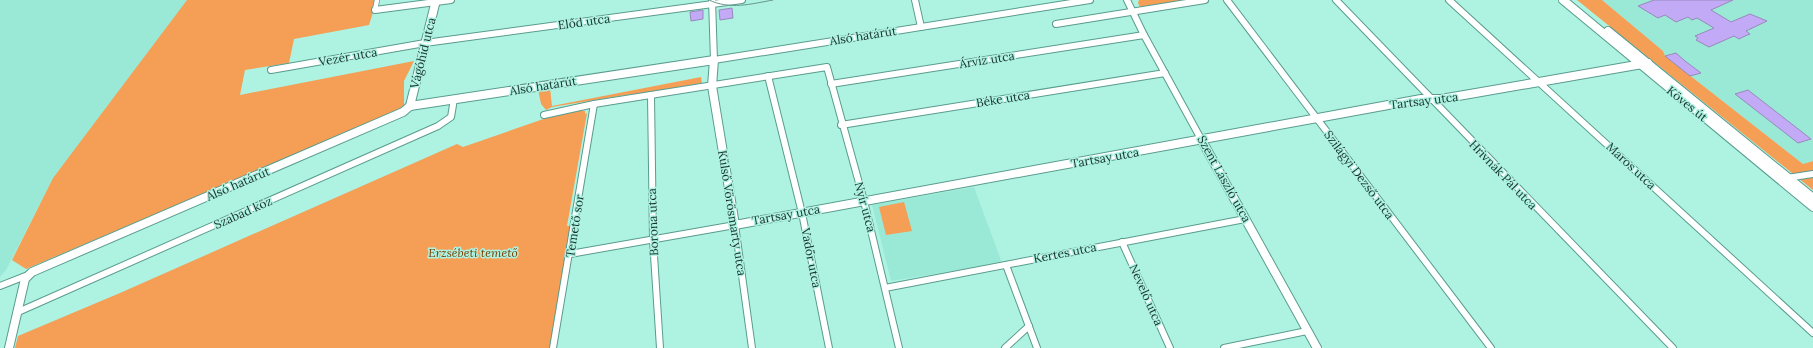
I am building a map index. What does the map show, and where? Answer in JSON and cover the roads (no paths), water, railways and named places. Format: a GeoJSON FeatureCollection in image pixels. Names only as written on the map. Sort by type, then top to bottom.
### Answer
{"type":"FeatureCollection","features":[{"type":"Feature","properties":{"kind":"street"},"geometry":{"type":"LineString","coordinates":[[377,0],[375,10],[451,0]]}},
{"type":"Feature","properties":{"kind":"street","name":"Előd utca"},"geometry":{"type":"LineString","coordinates":[[425,43],[712,2],[742,0]]}},
{"type":"Feature","properties":{"kind":"street"},"geometry":{"type":"LineString","coordinates":[[915,0],[921,27]]}},
{"type":"Feature","properties":{"kind":"street","name":"Alsó határút"},"geometry":{"type":"LineString","coordinates":[[28,275],[403,112],[410,106],[714,60],[1090,0]]}},
{"type":"Feature","properties":{"kind":"street","name":"Szent László utca"},"geometry":{"type":"LineString","coordinates":[[1127,0],[1131,11],[1144,35],[1317,348]]}},
{"type":"Feature","properties":{"kind":"street"},"geometry":{"type":"LineString","coordinates":[[1056,24],[1205,0]]}},
{"type":"Feature","properties":{"kind":"street","name":"Szilágyi Dezső utca"},"geometry":{"type":"LineString","coordinates":[[1227,0],[1491,348]]}},
{"type":"Feature","properties":{"kind":"street","name":"Hrivnák Pál utca"},"geometry":{"type":"LineString","coordinates":[[1336,0],[1672,348]]}},
{"type":"Feature","properties":{"kind":"street","name":"Maros utca"},"geometry":{"type":"LineString","coordinates":[[1449,0],[1813,333]]}},
{"type":"Feature","properties":{"kind":"street","name":"Köves út"},"geometry":{"type":"LineString","coordinates":[[1562,0],[1644,64],[1784,179],[1813,198]]}},
{"type":"Feature","properties":{"kind":"street","name":"Köves út"},"geometry":{"type":"LineString","coordinates":[[1570,0],[1644,64],[1657,70],[1784,179],[1813,207]]}},
{"type":"Feature","properties":{"kind":"street","name":"Vágóhíd utca"},"geometry":{"type":"LineString","coordinates":[[410,106],[436,1]]}},
{"type":"Feature","properties":{"kind":"street"},"geometry":{"type":"LineString","coordinates":[[712,2],[714,60]]}},
{"type":"Feature","properties":{"kind":"street","name":"Árvíz utca"},"geometry":{"type":"LineString","coordinates":[[831,84],[1144,35]]}},
{"type":"Feature","properties":{"kind":"street","name":"Vezér utca"},"geometry":{"type":"LineString","coordinates":[[271,70],[425,43]]}},
{"type":"Feature","properties":{"kind":"street","name":"Külső Vörösmarty utca"},"geometry":{"type":"LineString","coordinates":[[714,60],[712,82],[735,225],[752,348]]}},
{"type":"Feature","properties":{"kind":"street","name":"Tartsay utca"},"geometry":{"type":"LineString","coordinates":[[570,254],[1421,99],[1441,99],[1644,64]]}},
{"type":"Feature","properties":{"kind":"street","name":"Nyír utca"},"geometry":{"type":"LineString","coordinates":[[768,76],[827,67],[841,125],[864,201],[899,348]]}},
{"type":"Feature","properties":{"kind":"street","name":"Béke utca"},"geometry":{"type":"LineString","coordinates":[[841,125],[1165,73]]}},
{"type":"Feature","properties":{"kind":"street"},"geometry":{"type":"LineString","coordinates":[[544,115],[712,82],[768,76]]}},
{"type":"Feature","properties":{"kind":"street","name":"Vadőr utca"},"geometry":{"type":"LineString","coordinates":[[768,76],[802,212],[829,348]]}},
{"type":"Feature","properties":{"kind":"street","name":"Borona utca"},"geometry":{"type":"LineString","coordinates":[[651,95],[653,240],[660,348]]}},
{"type":"Feature","properties":{"kind":"street","name":"Szabad köz"},"geometry":{"type":"LineString","coordinates":[[18,312],[37,305],[438,126],[451,116],[454,100]]}},
{"type":"Feature","properties":{"kind":"street","name":"Temető sor"},"geometry":{"type":"LineString","coordinates":[[553,348],[594,104]]}},
{"type":"Feature","properties":{"kind":"street"},"geometry":{"type":"LineString","coordinates":[[1784,179],[1813,174]]}},
{"type":"Feature","properties":{"kind":"street","name":"Kertes utca"},"geometry":{"type":"LineString","coordinates":[[885,288],[1245,219]]}},
{"type":"Feature","properties":{"kind":"street","name":"Nevelő utca"},"geometry":{"type":"LineString","coordinates":[[1122,242],[1170,348]]}},
{"type":"Feature","properties":{"kind":"street"},"geometry":{"type":"LineString","coordinates":[[1006,265],[1037,348]]}},
{"type":"Feature","properties":{"kind":"street"},"geometry":{"type":"LineString","coordinates":[[9,348],[25,279],[28,275]]}},
{"type":"Feature","properties":{"kind":"street"},"geometry":{"type":"LineString","coordinates":[[0,286],[28,275]]}},
{"type":"Feature","properties":{"kind":"street"},"geometry":{"type":"LineString","coordinates":[[1005,348],[1029,326]]}},
{"type":"Feature","properties":{"kind":"street"},"geometry":{"type":"LineString","coordinates":[[1224,348],[1307,330]]}},
{"type":"Feature","properties":{"kind":"tram line"},"geometry":{"type":"LineString","coordinates":[[709,0],[725,5],[741,5],[773,0]]}},
{"type":"Feature","properties":{"kind":"park label","name":"Erzsébeti temető"},"geometry":{"type":"Point","coordinates":[473,253]}}]}
